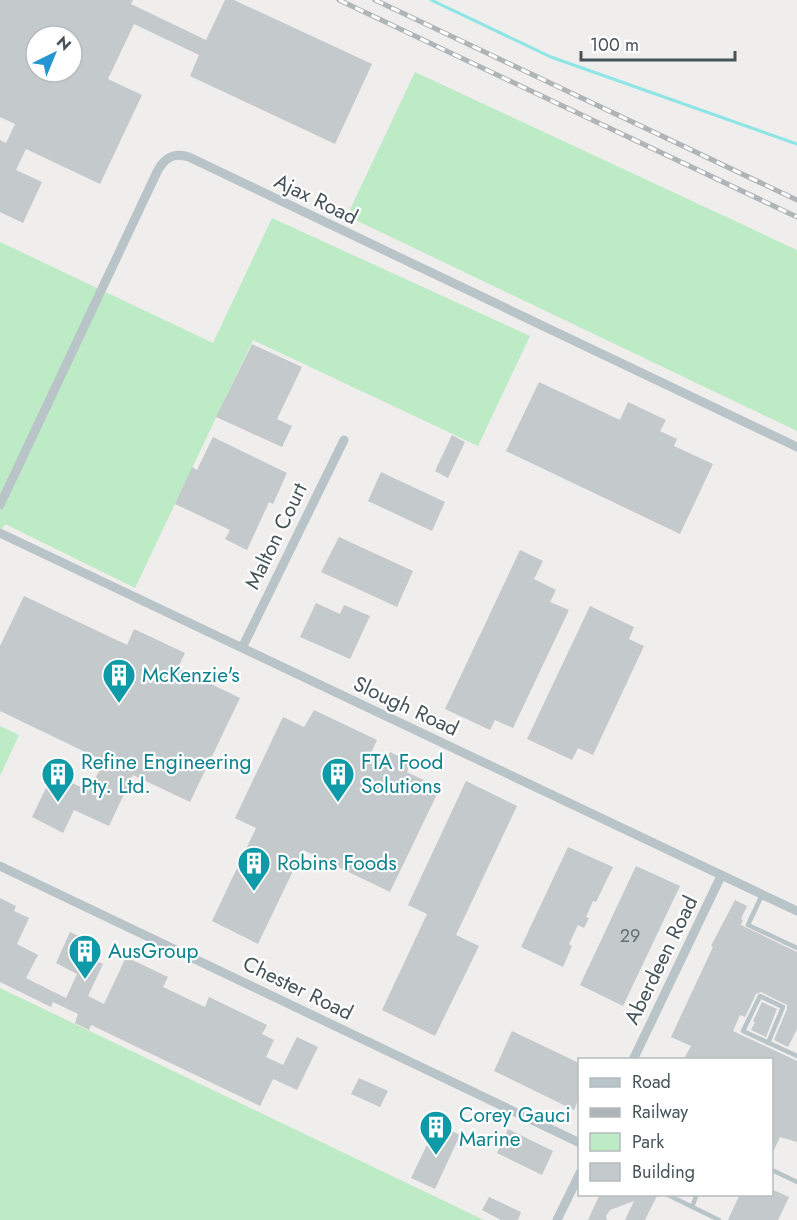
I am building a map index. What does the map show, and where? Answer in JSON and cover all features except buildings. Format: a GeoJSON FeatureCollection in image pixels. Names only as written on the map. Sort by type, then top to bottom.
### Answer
{"type":"FeatureCollection","features":[{"type":"Feature","properties":{"kind":"street","name":"Ajax Road"},"geometry":{"type":"LineString","coordinates":[[0,505],[157,172],[161,164],[173,155],[189,158],[797,447]]}},
{"type":"Feature","properties":{"kind":"street","name":"Malton Court"},"geometry":{"type":"LineString","coordinates":[[242,648],[344,440]]}},
{"type":"Feature","properties":{"kind":"street","name":"Slough Road"},"geometry":{"type":"LineString","coordinates":[[0,533],[797,911]]}},
{"type":"Feature","properties":{"kind":"street","name":"Chester Road"},"geometry":{"type":"LineString","coordinates":[[0,866],[578,1143]]}},
{"type":"Feature","properties":{"kind":"street","name":"Aberdeen Road"},"geometry":{"type":"LineString","coordinates":[[633,1058],[721,876]]}},
{"type":"Feature","properties":{"kind":"street"},"geometry":{"type":"LineString","coordinates":[[557,1220],[578,1175]]}},
{"type":"Feature","properties":{"kind":"lane"},"geometry":{"type":"LineString","coordinates":[[762,895],[748,924],[797,948]]}},
{"type":"Feature","properties":{"kind":"lane"},"geometry":{"type":"LineString","coordinates":[[768,1043],[783,1007],[760,996],[743,1032],[797,1056]]}},
{"type":"Feature","properties":{"kind":"lane"},"geometry":{"type":"LineString","coordinates":[[773,1171],[797,1182]]}},
{"type":"Feature","properties":{"kind":"lane"},"geometry":{"type":"LineString","coordinates":[[670,1196],[719,1220]]}},
{"type":"Feature","properties":{"kind":"lane"},"geometry":{"type":"LineString","coordinates":[[692,1207],[696,1196]]}},
{"type":"Feature","properties":{"kind":"green space"},"geometry":{"type":"Polygon","coordinates":[[[415,72],[797,250],[797,431],[347,216],[415,72]]]}},
{"type":"Feature","properties":{"kind":"green space"},"geometry":{"type":"Polygon","coordinates":[[[272,218],[530,336],[478,446],[253,340],[135,588],[5,524],[0,533],[0,242],[213,343],[272,218]]]}},
{"type":"Feature","properties":{"kind":"green space"},"geometry":{"type":"Polygon","coordinates":[[[0,726],[19,735],[0,776],[0,726]]]}},
{"type":"Feature","properties":{"kind":"green space"},"geometry":{"type":"Polygon","coordinates":[[[0,988],[484,1220],[0,1220],[0,988]]]}},
{"type":"Feature","properties":{"kind":"waterway"},"geometry":{"type":"LineString","coordinates":[[431,0],[551,57],[797,144]]}},
{"type":"Feature","properties":{"kind":"railway"},"geometry":{"type":"LineString","coordinates":[[339,0],[797,217]]}},
{"type":"Feature","properties":{"kind":"railway"},"geometry":{"type":"LineString","coordinates":[[375,0],[797,200]]}},
{"type":"Feature","properties":{"kind":"place","name":"McKenzie's"},"geometry":{"type":"Point","coordinates":[119,704]}},
{"type":"Feature","properties":{"kind":"place","name":"Refine Engineering Pty. Ltd."},"geometry":{"type":"Point","coordinates":[58,803]}},
{"type":"Feature","properties":{"kind":"place","name":"FTA Food Solutions"},"geometry":{"type":"Point","coordinates":[338,803]}},
{"type":"Feature","properties":{"kind":"place","name":"Robins Foods"},"geometry":{"type":"Point","coordinates":[254,892]}},
{"type":"Feature","properties":{"kind":"place","name":"AusGroup"},"geometry":{"type":"Point","coordinates":[85,980]}},
{"type":"Feature","properties":{"kind":"place","name":"Corey Gauci Marine"},"geometry":{"type":"Point","coordinates":[436,1156]}}]}
